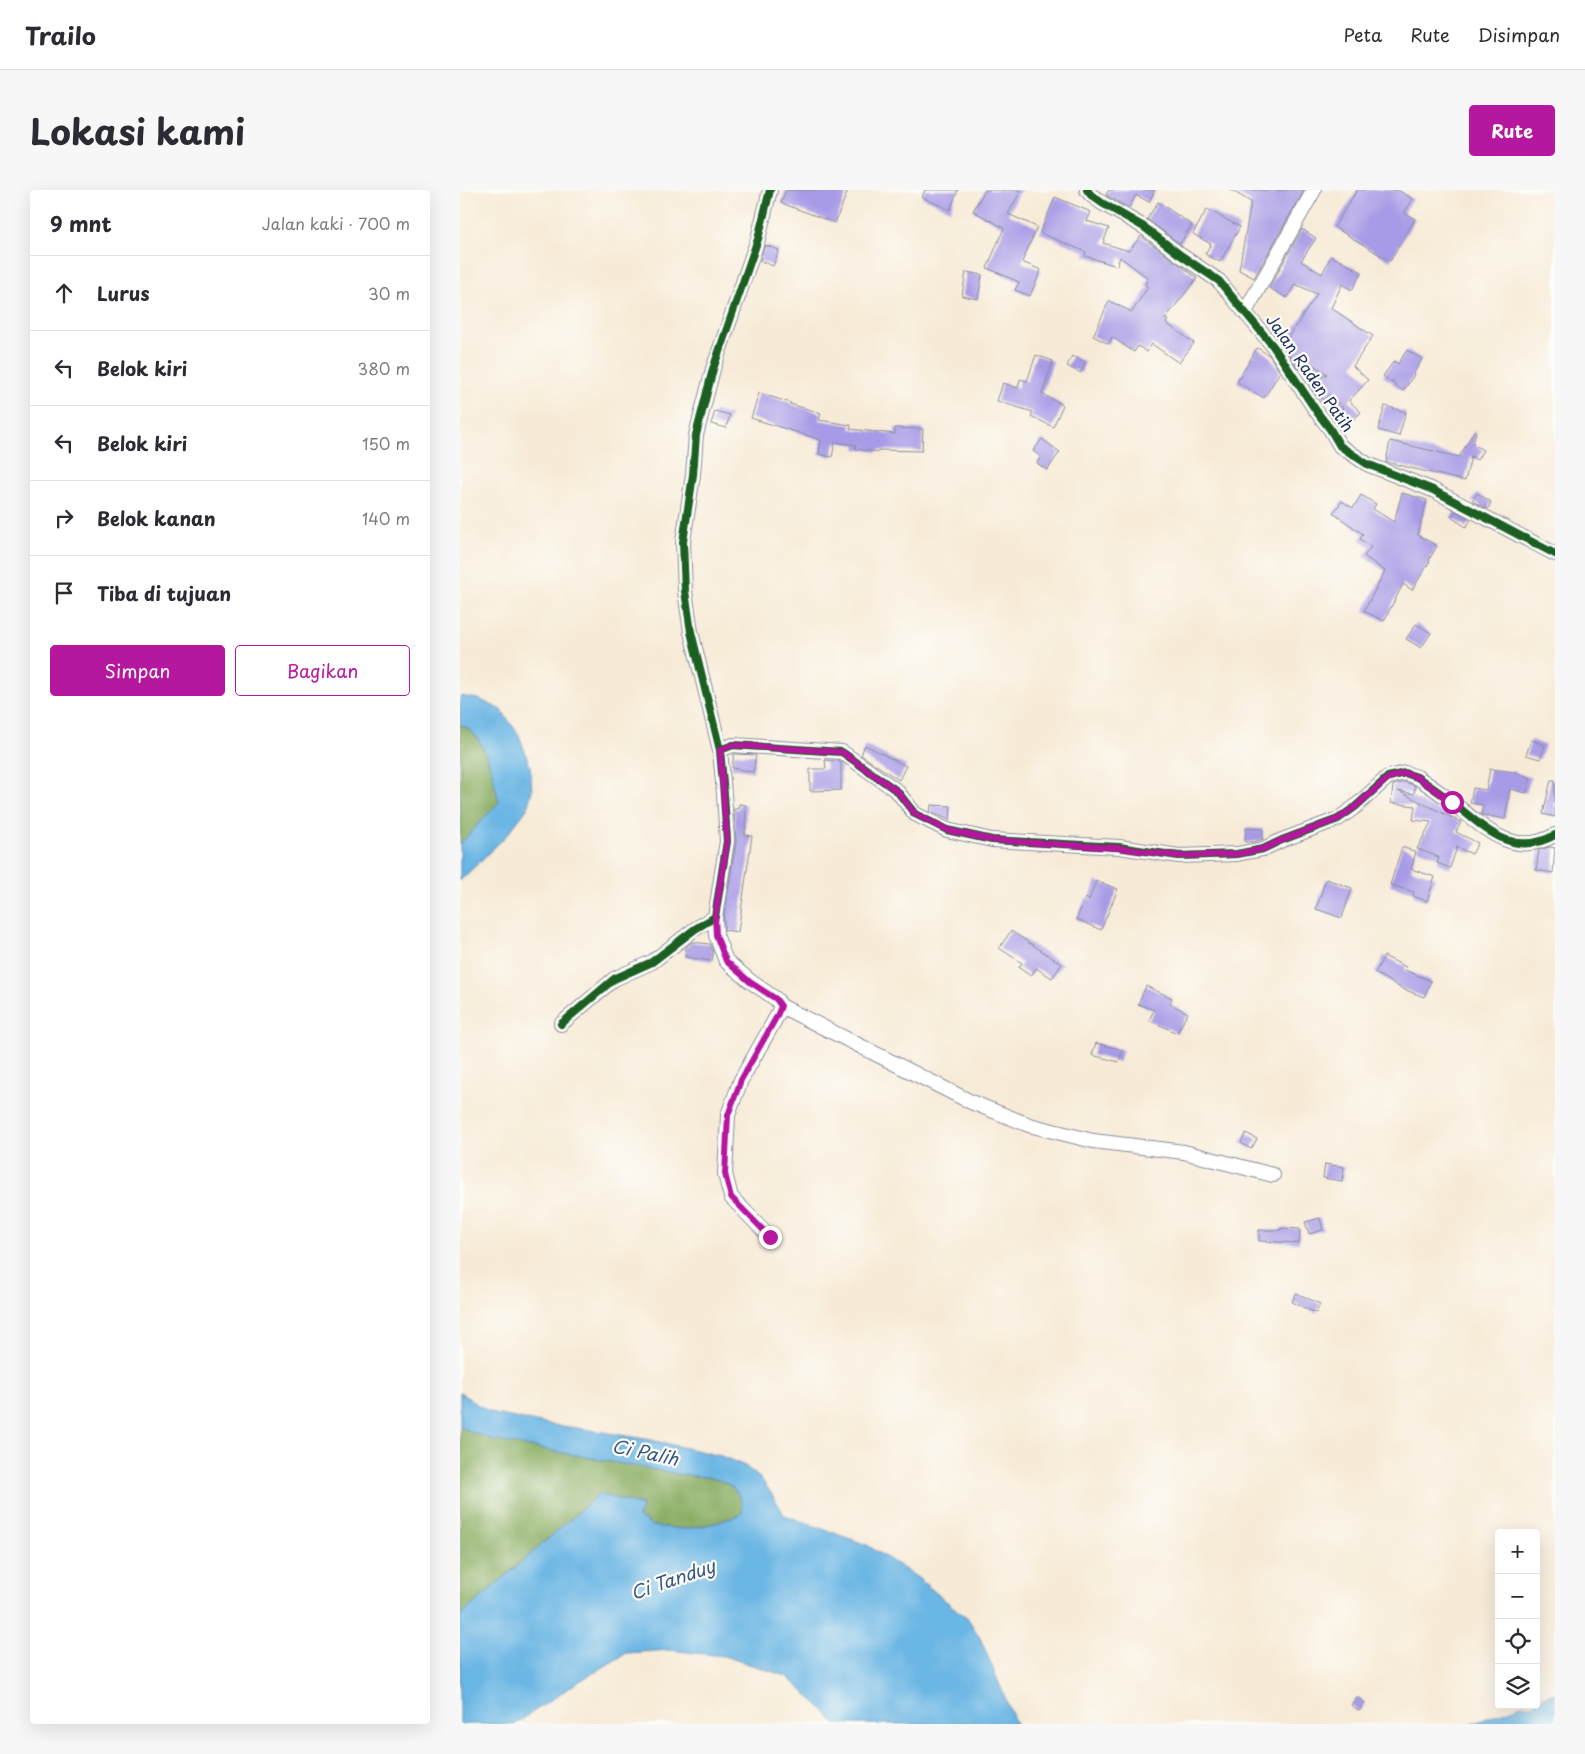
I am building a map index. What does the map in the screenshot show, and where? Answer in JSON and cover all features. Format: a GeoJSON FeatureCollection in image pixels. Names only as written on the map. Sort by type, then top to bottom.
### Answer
{"type":"FeatureCollection","features":[{"type":"Feature","properties":{"kind":"street"},"geometry":{"type":"LineString","coordinates":[[770,190],[758,239],[712,369],[696,436],[693,475],[683,542],[685,591],[691,632],[720,750],[727,841],[715,917],[716,935],[726,961],[750,982],[776,999],[781,1006],[971,1102],[1029,1125],[1093,1141],[1184,1152],[1273,1175]]}},
{"type":"Feature","properties":{"kind":"street","name":"Jalan Raden Patih"},"geometry":{"type":"LineString","coordinates":[[1087,190],[1102,203],[1144,227],[1219,281],[1286,364],[1340,446],[1367,464],[1433,490],[1555,554]]}},
{"type":"Feature","properties":{"kind":"street"},"geometry":{"type":"LineString","coordinates":[[1245,312],[1314,190]]}},
{"type":"Feature","properties":{"kind":"street"},"geometry":{"type":"LineString","coordinates":[[720,750],[733,745],[842,752],[897,791],[915,814],[947,830],[992,840],[1119,848],[1179,856],[1237,854],[1263,849],[1338,819],[1355,807],[1388,778],[1405,773],[1417,777],[1498,838],[1515,843],[1533,843],[1555,835]]}},
{"type":"Feature","properties":{"kind":"street"},"geometry":{"type":"LineString","coordinates":[[561,1024],[614,979],[652,962],[695,929],[715,917]]}},
{"type":"Feature","properties":{"kind":"street"},"geometry":{"type":"LineString","coordinates":[[770,1237],[731,1197],[725,1174],[728,1115],[741,1080],[781,1006]]}},
{"type":"Feature","properties":{"kind":"green space"},"geometry":{"type":"Polygon","coordinates":[[[460,724],[477,738],[483,747],[491,769],[499,802],[460,844],[460,724]]]}},
{"type":"Feature","properties":{"kind":"green space"},"geometry":{"type":"Polygon","coordinates":[[[460,1425],[467,1430],[493,1440],[683,1475],[715,1479],[730,1485],[736,1491],[741,1500],[742,1514],[716,1523],[686,1529],[653,1526],[638,1517],[642,1505],[599,1494],[460,1616],[460,1425]]]}},
{"type":"Feature","properties":{"kind":"water"},"geometry":{"type":"Polygon","coordinates":[[[460,696],[479,699],[501,710],[519,735],[530,766],[532,790],[527,809],[507,835],[460,881],[460,844],[499,802],[491,769],[483,747],[469,730],[460,724],[460,696]]]}},
{"type":"Feature","properties":{"kind":"water"},"geometry":{"type":"Polygon","coordinates":[[[460,1392],[495,1414],[651,1440],[721,1456],[745,1466],[762,1480],[784,1515],[867,1545],[918,1578],[969,1620],[980,1638],[1016,1724],[835,1724],[822,1708],[786,1676],[724,1656],[669,1650],[627,1653],[573,1685],[515,1724],[460,1724],[460,1616],[599,1494],[643,1506],[638,1517],[653,1526],[686,1529],[716,1523],[742,1514],[742,1506],[736,1491],[730,1485],[715,1479],[683,1475],[493,1440],[467,1430],[460,1425],[460,1392]]]}},
{"type":"Feature","properties":{"kind":"water"},"geometry":{"type":"Polygon","coordinates":[[[1555,1693],[1555,1724],[1472,1724],[1511,1709],[1540,1709],[1540,1699],[1555,1693]]]}},
{"type":"Feature","properties":{"kind":"building"},"geometry":{"type":"Polygon","coordinates":[[[786,190],[848,190],[835,223],[781,203],[786,190]]]}},
{"type":"Feature","properties":{"kind":"building"},"geometry":{"type":"Polygon","coordinates":[[[925,190],[958,190],[950,210],[922,197],[925,190]]]}},
{"type":"Feature","properties":{"kind":"building"},"geometry":{"type":"Polygon","coordinates":[[[985,190],[1021,190],[1008,214],[1037,227],[1022,262],[1041,270],[1030,296],[1015,290],[1019,282],[987,268],[1004,228],[973,211],[985,190]]]}},
{"type":"Feature","properties":{"kind":"building"},"geometry":{"type":"Polygon","coordinates":[[[1109,190],[1155,190],[1149,202],[1136,195],[1129,208],[1106,195],[1109,190]]]}},
{"type":"Feature","properties":{"kind":"building"},"geometry":{"type":"Polygon","coordinates":[[[1231,190],[1304,190],[1254,278],[1239,270],[1251,202],[1231,190]]]}},
{"type":"Feature","properties":{"kind":"building"},"geometry":{"type":"Polygon","coordinates":[[[1357,190],[1398,190],[1413,199],[1404,213],[1415,219],[1390,261],[1334,227],[1357,190]]]}},
{"type":"Feature","properties":{"kind":"building"},"geometry":{"type":"Polygon","coordinates":[[[1055,197],[1091,212],[1087,221],[1109,228],[1103,243],[1129,251],[1141,236],[1197,278],[1165,319],[1168,320],[1166,323],[1194,343],[1179,363],[1152,344],[1147,352],[1138,346],[1134,352],[1112,337],[1109,344],[1093,336],[1109,301],[1132,312],[1148,287],[1145,285],[1148,278],[1120,257],[1117,266],[1085,256],[1086,252],[1040,233],[1055,197]]]}},
{"type":"Feature","properties":{"kind":"building"},"geometry":{"type":"Polygon","coordinates":[[[1158,202],[1192,225],[1180,244],[1147,219],[1158,202]]]}},
{"type":"Feature","properties":{"kind":"building"},"geometry":{"type":"Polygon","coordinates":[[[1207,209],[1240,227],[1220,262],[1205,254],[1211,244],[1193,234],[1207,209]]]}},
{"type":"Feature","properties":{"kind":"building"},"geometry":{"type":"Polygon","coordinates":[[[1302,229],[1316,238],[1301,261],[1322,274],[1331,256],[1362,272],[1352,290],[1342,284],[1331,308],[1373,336],[1353,366],[1368,380],[1349,401],[1361,412],[1346,427],[1336,416],[1343,408],[1329,394],[1324,400],[1309,385],[1327,374],[1306,360],[1300,369],[1298,368],[1289,355],[1294,348],[1285,342],[1317,294],[1295,284],[1287,298],[1269,288],[1302,229]]]}},
{"type":"Feature","properties":{"kind":"building"},"geometry":{"type":"Polygon","coordinates":[[[765,245],[779,250],[773,266],[760,261],[765,245]]]}},
{"type":"Feature","properties":{"kind":"building"},"geometry":{"type":"Polygon","coordinates":[[[966,272],[982,275],[978,299],[962,296],[966,272]]]}},
{"type":"Feature","properties":{"kind":"building"},"geometry":{"type":"Polygon","coordinates":[[[1257,348],[1269,355],[1280,372],[1264,398],[1237,382],[1257,348]]]}},
{"type":"Feature","properties":{"kind":"building"},"geometry":{"type":"Polygon","coordinates":[[[1407,350],[1422,359],[1403,391],[1392,383],[1393,380],[1391,382],[1383,376],[1394,361],[1398,364],[1407,350]]]}},
{"type":"Feature","properties":{"kind":"building"},"geometry":{"type":"Polygon","coordinates":[[[1036,355],[1053,361],[1042,394],[1063,405],[1053,427],[1031,416],[1033,412],[997,401],[1003,383],[1018,388],[1020,379],[1027,381],[1036,355]]]}},
{"type":"Feature","properties":{"kind":"building"},"geometry":{"type":"Polygon","coordinates":[[[1072,356],[1085,362],[1081,373],[1067,366],[1072,356]]]}},
{"type":"Feature","properties":{"kind":"building"},"geometry":{"type":"Polygon","coordinates":[[[759,393],[821,413],[819,420],[851,425],[850,429],[895,434],[895,428],[923,429],[922,451],[878,450],[878,452],[855,449],[856,445],[835,442],[832,457],[819,454],[821,440],[751,418],[759,393]]]}},
{"type":"Feature","properties":{"kind":"building"},"geometry":{"type":"Polygon","coordinates":[[[1385,406],[1406,412],[1399,436],[1378,430],[1385,406]]]}},
{"type":"Feature","properties":{"kind":"building"},"geometry":{"type":"Polygon","coordinates":[[[715,411],[730,415],[726,428],[711,424],[715,411]]]}},
{"type":"Feature","properties":{"kind":"building"},"geometry":{"type":"Polygon","coordinates":[[[1474,431],[1476,432],[1473,444],[1483,450],[1477,460],[1471,456],[1465,481],[1386,462],[1390,441],[1459,457],[1474,431]]]}},
{"type":"Feature","properties":{"kind":"building"},"geometry":{"type":"Polygon","coordinates":[[[1042,439],[1060,452],[1047,470],[1037,463],[1041,457],[1033,451],[1042,439]]]}},
{"type":"Feature","properties":{"kind":"building"},"geometry":{"type":"Polygon","coordinates":[[[1402,493],[1427,500],[1418,535],[1437,546],[1412,590],[1403,584],[1384,621],[1364,611],[1385,571],[1364,556],[1371,547],[1360,539],[1363,534],[1333,513],[1342,501],[1353,508],[1361,495],[1376,504],[1373,509],[1394,522],[1402,493]]]}},
{"type":"Feature","properties":{"kind":"building"},"geometry":{"type":"Polygon","coordinates":[[[1477,493],[1491,502],[1488,509],[1472,501],[1477,493]]]}},
{"type":"Feature","properties":{"kind":"building"},"geometry":{"type":"Polygon","coordinates":[[[1455,511],[1471,520],[1466,527],[1451,517],[1455,511]]]}},
{"type":"Feature","properties":{"kind":"building"},"geometry":{"type":"Polygon","coordinates":[[[1416,624],[1431,633],[1421,648],[1406,639],[1416,624]]]}},
{"type":"Feature","properties":{"kind":"building"},"geometry":{"type":"Polygon","coordinates":[[[1531,740],[1545,745],[1540,759],[1526,755],[1531,740]]]}},
{"type":"Feature","properties":{"kind":"building"},"geometry":{"type":"Polygon","coordinates":[[[865,745],[906,766],[899,780],[861,755],[865,745]]]}},
{"type":"Feature","properties":{"kind":"building"},"geometry":{"type":"Polygon","coordinates":[[[734,754],[756,755],[753,772],[732,768],[734,754]]]}},
{"type":"Feature","properties":{"kind":"building"},"geometry":{"type":"Polygon","coordinates":[[[825,760],[841,762],[841,790],[810,791],[810,769],[826,769],[825,760]]]}},
{"type":"Feature","properties":{"kind":"building"},"geometry":{"type":"Polygon","coordinates":[[[1490,769],[1515,772],[1531,778],[1526,793],[1510,789],[1505,819],[1483,815],[1481,814],[1483,805],[1470,803],[1473,788],[1486,790],[1490,769]]]}},
{"type":"Feature","properties":{"kind":"building"},"geometry":{"type":"Polygon","coordinates":[[[1551,780],[1555,780],[1555,817],[1543,814],[1551,780]]]}},
{"type":"Feature","properties":{"kind":"building"},"geometry":{"type":"Polygon","coordinates":[[[1405,782],[1415,786],[1414,794],[1398,791],[1461,822],[1456,832],[1478,843],[1472,854],[1457,847],[1450,868],[1437,863],[1439,857],[1417,849],[1431,822],[1413,820],[1415,806],[1391,803],[1393,785],[1405,782]]]}},
{"type":"Feature","properties":{"kind":"building"},"geometry":{"type":"Polygon","coordinates":[[[739,804],[746,805],[745,835],[752,836],[738,932],[724,930],[724,917],[736,842],[734,809],[738,809],[739,804]]]}},
{"type":"Feature","properties":{"kind":"building"},"geometry":{"type":"Polygon","coordinates":[[[931,805],[951,806],[950,820],[930,812],[931,805]]]}},
{"type":"Feature","properties":{"kind":"building"},"geometry":{"type":"Polygon","coordinates":[[[1246,828],[1263,829],[1263,839],[1245,842],[1246,828]]]}},
{"type":"Feature","properties":{"kind":"building"},"geometry":{"type":"Polygon","coordinates":[[[1402,847],[1416,852],[1411,869],[1435,877],[1427,901],[1413,896],[1414,892],[1390,885],[1402,847]]]}},
{"type":"Feature","properties":{"kind":"building"},"geometry":{"type":"Polygon","coordinates":[[[1549,847],[1555,848],[1553,873],[1536,870],[1539,850],[1549,847]]]}},
{"type":"Feature","properties":{"kind":"building"},"geometry":{"type":"Polygon","coordinates":[[[1326,879],[1352,888],[1342,918],[1316,909],[1326,879]]]}},
{"type":"Feature","properties":{"kind":"building"},"geometry":{"type":"Polygon","coordinates":[[[1096,881],[1118,889],[1101,930],[1076,919],[1086,898],[1089,900],[1096,881]]]}},
{"type":"Feature","properties":{"kind":"building"},"geometry":{"type":"Polygon","coordinates":[[[1011,931],[1062,964],[1052,978],[1036,968],[1031,976],[1019,968],[1022,963],[999,948],[1011,931]]]}},
{"type":"Feature","properties":{"kind":"building"},"geometry":{"type":"Polygon","coordinates":[[[692,942],[710,944],[713,952],[712,961],[685,957],[686,947],[692,942]]]}},
{"type":"Feature","properties":{"kind":"building"},"geometry":{"type":"Polygon","coordinates":[[[1384,956],[1406,967],[1405,970],[1431,981],[1424,997],[1403,989],[1375,973],[1384,956]]]}},
{"type":"Feature","properties":{"kind":"building"},"geometry":{"type":"Polygon","coordinates":[[[1146,986],[1172,998],[1170,1004],[1188,1013],[1177,1033],[1149,1020],[1154,1010],[1138,1004],[1146,986]]]}},
{"type":"Feature","properties":{"kind":"building"},"geometry":{"type":"Polygon","coordinates":[[[1096,1043],[1123,1050],[1119,1062],[1092,1055],[1096,1043]]]}},
{"type":"Feature","properties":{"kind":"building"},"geometry":{"type":"Polygon","coordinates":[[[1246,1133],[1257,1139],[1251,1149],[1241,1143],[1246,1133]]]}},
{"type":"Feature","properties":{"kind":"building"},"geometry":{"type":"Polygon","coordinates":[[[1325,1164],[1344,1167],[1342,1181],[1323,1178],[1325,1164]]]}},
{"type":"Feature","properties":{"kind":"building"},"geometry":{"type":"Polygon","coordinates":[[[1320,1218],[1323,1230],[1309,1234],[1305,1222],[1320,1218]]]}},
{"type":"Feature","properties":{"kind":"building"},"geometry":{"type":"Polygon","coordinates":[[[1281,1228],[1300,1229],[1299,1243],[1259,1241],[1259,1230],[1281,1230],[1281,1228]]]}},
{"type":"Feature","properties":{"kind":"building"},"geometry":{"type":"Polygon","coordinates":[[[1296,1293],[1320,1304],[1316,1313],[1292,1302],[1296,1293]]]}},
{"type":"Feature","properties":{"kind":"building"},"geometry":{"type":"Polygon","coordinates":[[[1357,1697],[1365,1703],[1359,1711],[1351,1705],[1357,1697]]]}},
{"type":"Feature","properties":{"kind":"cycle path"},"geometry":{"type":"LineString","coordinates":[[561,1024],[614,979],[652,962],[695,929],[715,917],[727,841],[724,794],[720,750],[691,632],[685,591],[683,542],[693,475],[696,435],[713,369],[758,239],[770,190]]}},
{"type":"Feature","properties":{"kind":"cycle path"},"geometry":{"type":"LineString","coordinates":[[1087,190],[1102,203],[1144,227],[1219,281],[1273,346],[1340,446],[1367,464],[1433,490],[1555,554]]}},
{"type":"Feature","properties":{"kind":"cycle path"},"geometry":{"type":"LineString","coordinates":[[720,750],[733,745],[842,752],[897,791],[915,814],[947,830],[992,840],[1119,847],[1179,856],[1237,854],[1263,849],[1338,819],[1355,807],[1388,777],[1405,773],[1417,777],[1444,795],[1487,830],[1499,837],[1512,842],[1525,843],[1540,841],[1555,835]]}},
{"type":"Feature","properties":{"kind":"route"},"geometry":{"type":"LineString","coordinates":[[770,1237],[731,1197],[725,1174],[728,1115],[741,1080],[781,1006],[776,999],[750,982],[726,961],[716,935],[715,917],[727,841],[720,750],[733,745],[842,752],[863,769],[897,791],[915,814],[947,830],[992,840],[1119,848],[1179,856],[1237,854],[1263,849],[1338,819],[1355,807],[1388,778],[1405,773],[1417,777],[1452,802]]}},
{"type":"Feature","properties":{"kind":"water label","name":"Ci Palih"},"geometry":{"type":"Point","coordinates":[645,1453]}},
{"type":"Feature","properties":{"kind":"water label","name":"Ci Tanduy"},"geometry":{"type":"Point","coordinates":[673,1580]}}]}
